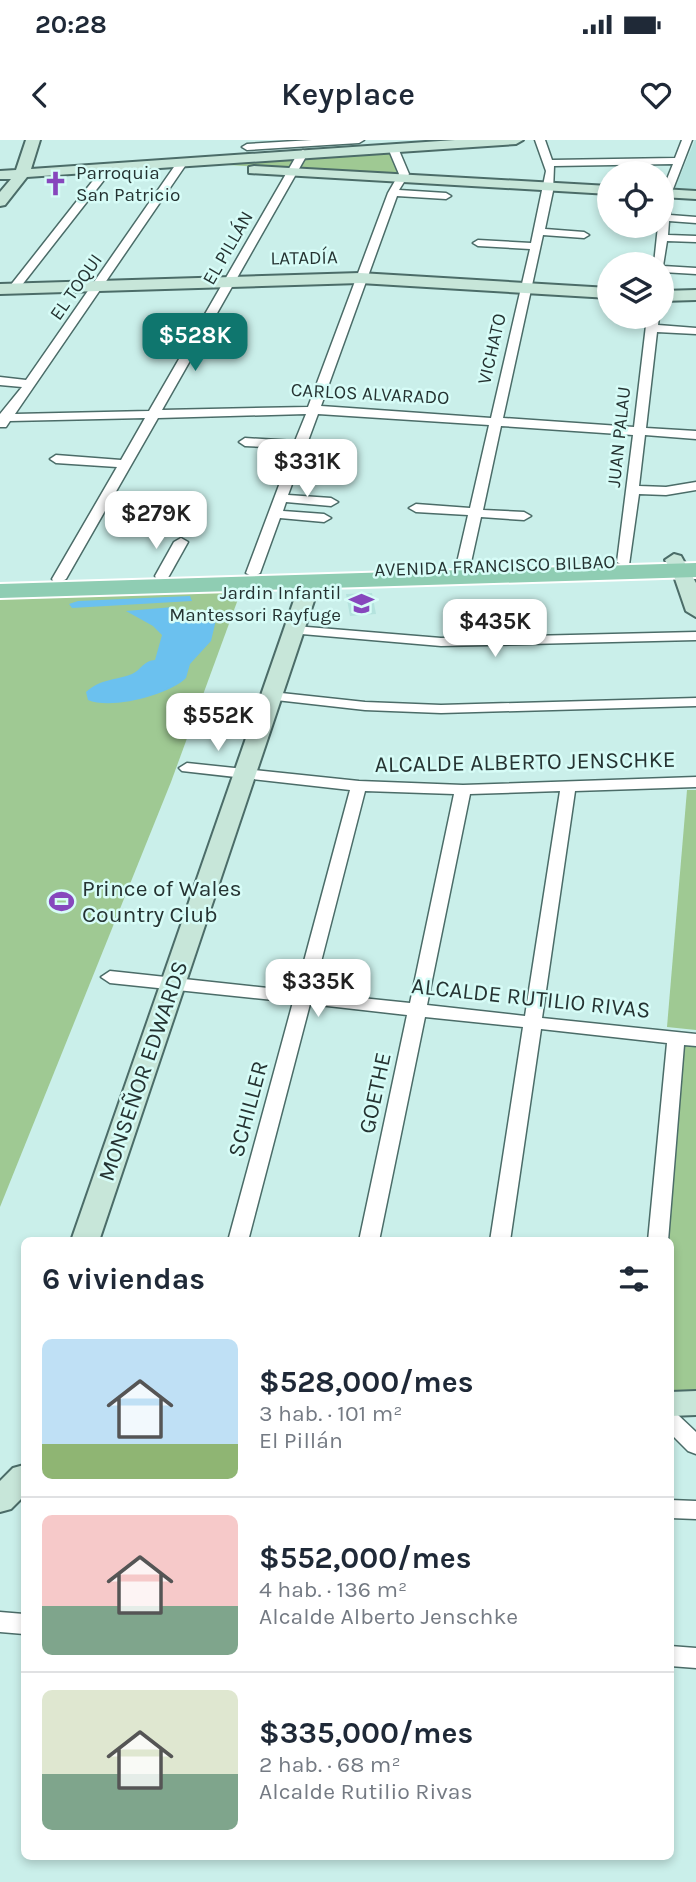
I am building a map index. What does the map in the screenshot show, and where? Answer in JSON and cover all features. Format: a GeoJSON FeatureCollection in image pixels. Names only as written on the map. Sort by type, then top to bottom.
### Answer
{"type":"FeatureCollection","features":[{"type":"Feature","properties":{"kind":"main road","name":"AVENIDA FRANCISCO BILBAO"},"geometry":{"type":"LineString","coordinates":[[0,580],[624,562],[687,565]]}},
{"type":"Feature","properties":{"kind":"main road","name":"AVENIDA FRANCISCO BILBAO"},"geometry":{"type":"LineString","coordinates":[[0,591],[310,583],[687,565]]}},
{"type":"Feature","properties":{"kind":"main road"},"geometry":{"type":"LineString","coordinates":[[310,583],[320,575],[337,571]]}},
{"type":"Feature","properties":{"kind":"street"},"geometry":{"type":"LineString","coordinates":[[0,202],[22,174],[33,140]]}},
{"type":"Feature","properties":{"kind":"street"},"geometry":{"type":"LineString","coordinates":[[0,175],[149,164],[247,148],[359,140]]}},
{"type":"Feature","properties":{"kind":"street"},"geometry":{"type":"LineString","coordinates":[[247,148],[303,153],[375,144],[393,148],[516,140]]}},
{"type":"Feature","properties":{"kind":"street","name":"VICHATO"},"geometry":{"type":"LineString","coordinates":[[463,567],[549,186],[550,163],[540,140]]}},
{"type":"Feature","properties":{"kind":"street"},"geometry":{"type":"LineString","coordinates":[[674,174],[687,140]]}},
{"type":"Feature","properties":{"kind":"street"},"geometry":{"type":"LineString","coordinates":[[253,573],[360,278],[393,193],[404,174],[393,148]]}},
{"type":"Feature","properties":{"kind":"street","name":"EL PILLÁN"},"geometry":{"type":"LineString","coordinates":[[60,579],[303,153]]}},
{"type":"Feature","properties":{"kind":"street"},"geometry":{"type":"LineString","coordinates":[[550,163],[680,161]]}},
{"type":"Feature","properties":{"kind":"street"},"geometry":{"type":"LineString","coordinates":[[149,164],[597,189]]}},
{"type":"Feature","properties":{"kind":"street","name":"EL TOQUI"},"geometry":{"type":"LineString","coordinates":[[2,421],[180,166]]}},
{"type":"Feature","properties":{"kind":"street"},"geometry":{"type":"LineString","coordinates":[[7,289],[100,178],[102,168]]}},
{"type":"Feature","properties":{"kind":"street"},"geometry":{"type":"LineString","coordinates":[[393,193],[446,196]]}},
{"type":"Feature","properties":{"kind":"street"},"geometry":{"type":"LineString","coordinates":[[674,194],[696,195]]}},
{"type":"Feature","properties":{"kind":"street"},"geometry":{"type":"LineString","coordinates":[[674,219],[696,220]]}},
{"type":"Feature","properties":{"kind":"street"},"geometry":{"type":"LineString","coordinates":[[539,232],[584,235]]}},
{"type":"Feature","properties":{"kind":"street"},"geometry":{"type":"LineString","coordinates":[[674,238],[696,239]]}},
{"type":"Feature","properties":{"kind":"street"},"geometry":{"type":"LineString","coordinates":[[478,243],[536,246]]}},
{"type":"Feature","properties":{"kind":"street"},"geometry":{"type":"LineString","coordinates":[[674,268],[696,271]]}},
{"type":"Feature","properties":{"kind":"street","name":"LATADÍA"},"geometry":{"type":"LineString","coordinates":[[7,289],[99,284],[360,278],[597,292]]}},
{"type":"Feature","properties":{"kind":"street"},"geometry":{"type":"LineString","coordinates":[[674,296],[696,295]]}},
{"type":"Feature","properties":{"kind":"street"},"geometry":{"type":"LineString","coordinates":[[674,326],[696,331]]}},
{"type":"Feature","properties":{"kind":"street","name":"JUAN PALAU"},"geometry":{"type":"LineString","coordinates":[[624,562],[651,329]]}},
{"type":"Feature","properties":{"kind":"street"},"geometry":{"type":"LineString","coordinates":[[0,381],[30,384]]}},
{"type":"Feature","properties":{"kind":"street","name":"CARLOS ALVARADO"},"geometry":{"type":"LineString","coordinates":[[2,421],[154,413],[312,410],[696,435]]}},
{"type":"Feature","properties":{"kind":"street"},"geometry":{"type":"LineString","coordinates":[[245,442],[300,444]]}},
{"type":"Feature","properties":{"kind":"street"},"geometry":{"type":"LineString","coordinates":[[56,459],[125,464]]}},
{"type":"Feature","properties":{"kind":"street"},"geometry":{"type":"LineString","coordinates":[[632,490],[666,491],[696,486]]}},
{"type":"Feature","properties":{"kind":"street"},"geometry":{"type":"LineString","coordinates":[[280,498],[331,502]]}},
{"type":"Feature","properties":{"kind":"street"},"geometry":{"type":"LineString","coordinates":[[416,508],[524,516]]}},
{"type":"Feature","properties":{"kind":"street"},"geometry":{"type":"LineString","coordinates":[[274,514],[324,518]]}},
{"type":"Feature","properties":{"kind":"street"},"geometry":{"type":"LineString","coordinates":[[162,576],[181,542]]}},
{"type":"Feature","properties":{"kind":"street"},"geometry":{"type":"LineString","coordinates":[[687,565],[696,611]]}},
{"type":"Feature","properties":{"kind":"street","name":"MONSEÑOR EDWARDS"},"geometry":{"type":"LineString","coordinates":[[86,1237],[310,583]]}},
{"type":"Feature","properties":{"kind":"street"},"geometry":{"type":"LineString","coordinates":[[295,630],[441,642],[696,636]]}},
{"type":"Feature","properties":{"kind":"street"},"geometry":{"type":"LineString","coordinates":[[272,696],[365,706],[441,709],[696,702]]}},
{"type":"Feature","properties":{"kind":"street","name":"ALCALDE ALBERTO JENSCHKE"},"geometry":{"type":"LineString","coordinates":[[187,768],[359,786],[463,790],[696,782]]}},
{"type":"Feature","properties":{"kind":"street","name":"SCHILLER"},"geometry":{"type":"LineString","coordinates":[[239,1237],[359,786]]}},
{"type":"Feature","properties":{"kind":"street"},"geometry":{"type":"LineString","coordinates":[[500,1237],[568,787]]}},
{"type":"Feature","properties":{"kind":"street","name":"GOETHE"},"geometry":{"type":"LineString","coordinates":[[370,1237],[463,790]]}},
{"type":"Feature","properties":{"kind":"street","name":"ALCALDE RUTILIO RIVAS"},"geometry":{"type":"LineString","coordinates":[[110,978],[696,1041]]}},
{"type":"Feature","properties":{"kind":"street"},"geometry":{"type":"LineString","coordinates":[[658,1237],[676,1038]]}},
{"type":"Feature","properties":{"kind":"street"},"geometry":{"type":"LineString","coordinates":[[674,1404],[696,1403]]}},
{"type":"Feature","properties":{"kind":"street"},"geometry":{"type":"LineString","coordinates":[[674,1424],[696,1445]]}},
{"type":"Feature","properties":{"kind":"street"},"geometry":{"type":"LineString","coordinates":[[0,1500],[21,1480]]}},
{"type":"Feature","properties":{"kind":"street"},"geometry":{"type":"LineString","coordinates":[[674,1509],[696,1510]]}},
{"type":"Feature","properties":{"kind":"street"},"geometry":{"type":"LineString","coordinates":[[0,1622],[21,1624]]}},
{"type":"Feature","properties":{"kind":"street"},"geometry":{"type":"LineString","coordinates":[[674,1656],[696,1658]]}},
{"type":"Feature","properties":{"kind":"shaded area"},"geometry":{"type":"Polygon","coordinates":[[[695,140],[696,190],[675,188],[695,140]]]}},
{"type":"Feature","properties":{"kind":"shaded area","name":"Jardin Infantil Mantessori Rayfuge"},"geometry":{"type":"Polygon","coordinates":[[[372,593],[376,614],[350,616],[346,594],[372,593]]]}},
{"type":"Feature","properties":{"kind":"green space"},"geometry":{"type":"Polygon","coordinates":[[[391,150],[396,176],[213,164],[391,150]]]}},
{"type":"Feature","properties":{"kind":"green space","name":"Prince of Wales Country Club"},"geometry":{"type":"Polygon","coordinates":[[[241,591],[171,782],[0,1207],[0,598],[241,591]]]}},
{"type":"Feature","properties":{"kind":"green space"},"geometry":{"type":"Polygon","coordinates":[[[687,790],[696,790],[696,1030],[667,1027],[687,790]]]}},
{"type":"Feature","properties":{"kind":"green space"},"geometry":{"type":"Polygon","coordinates":[[[696,1045],[696,1392],[674,1391],[674,1237],[669,1237],[682,1048],[696,1045]]]}},
{"type":"Feature","properties":{"kind":"water"},"geometry":{"type":"Polygon","coordinates":[[[190,596],[192,601],[72,608],[69,604],[78,601],[190,596]]]}},
{"type":"Feature","properties":{"kind":"water"},"geometry":{"type":"Polygon","coordinates":[[[173,607],[174,611],[214,616],[216,620],[211,641],[190,664],[186,678],[167,690],[139,699],[111,703],[88,700],[86,692],[92,687],[132,674],[155,660],[162,635],[153,626],[126,611],[173,607]]]}},
{"type":"Feature","properties":{"kind":"place","name":"Parroquia San Patricio"},"geometry":{"type":"Point","coordinates":[56,184]}},
{"type":"Feature","properties":{"kind":"place","name":"Jardin Infantil Mantessori Rayfuge"},"geometry":{"type":"Point","coordinates":[361,604]}},
{"type":"Feature","properties":{"kind":"place","name":"Prince of Wales Country Club"},"geometry":{"type":"Point","coordinates":[62,901]}}]}
